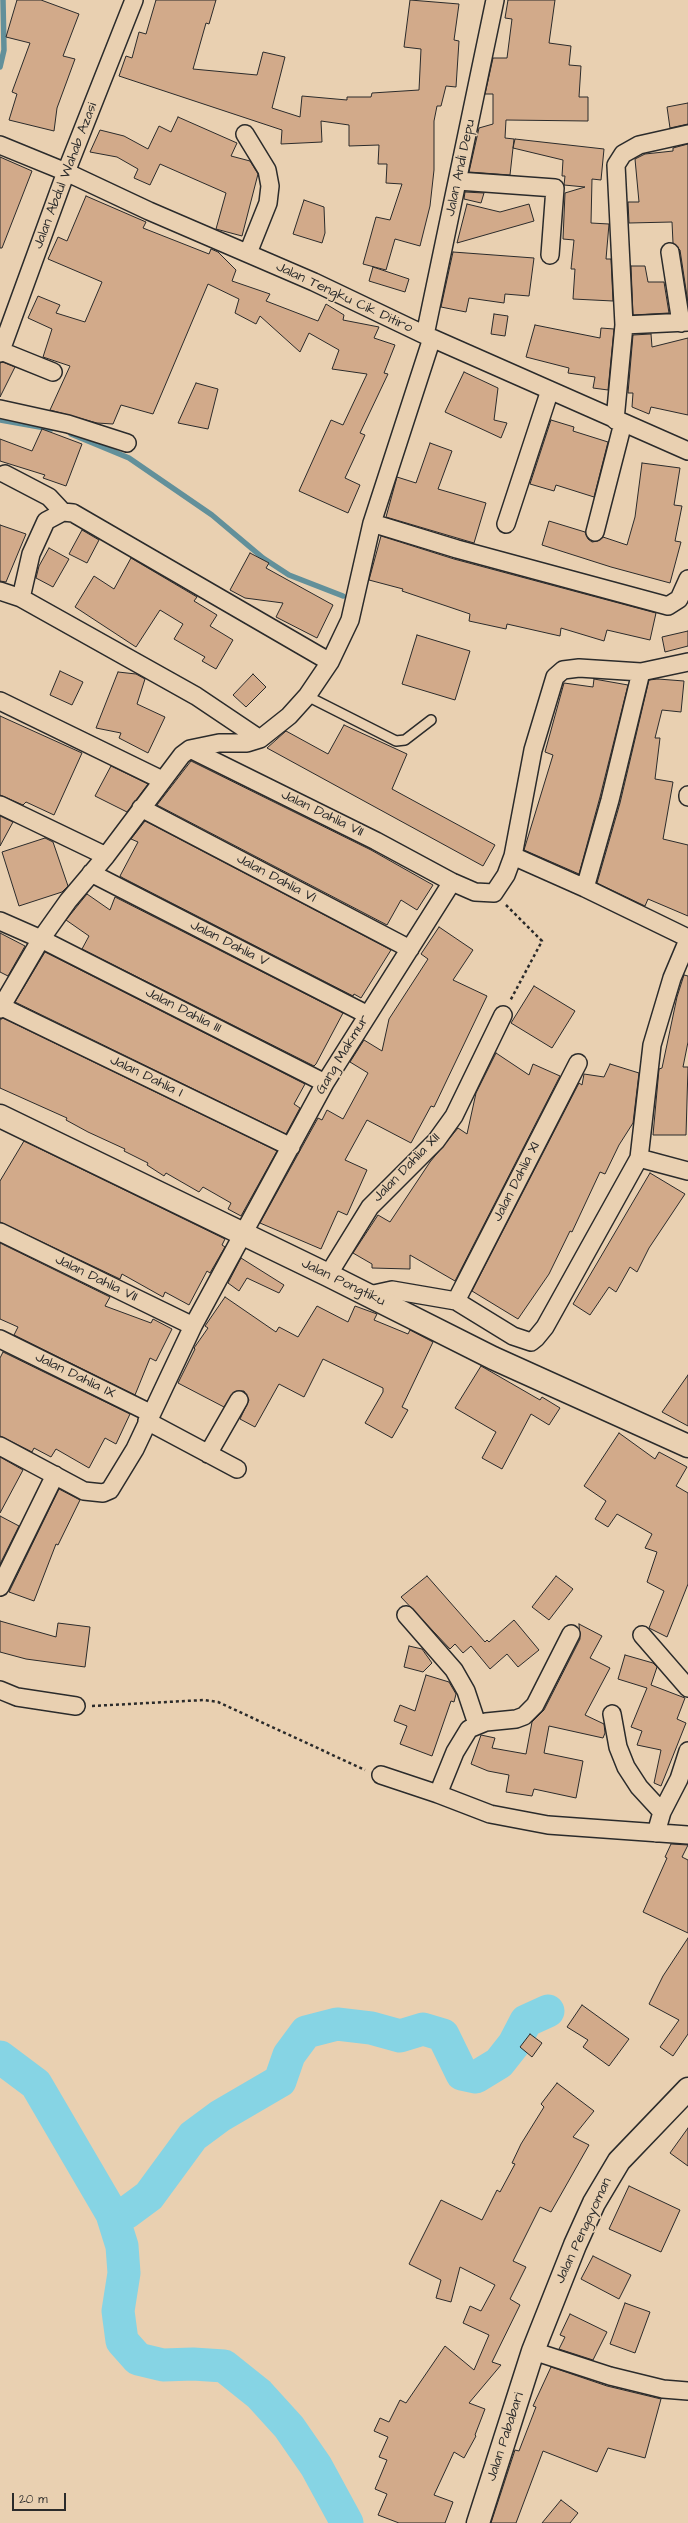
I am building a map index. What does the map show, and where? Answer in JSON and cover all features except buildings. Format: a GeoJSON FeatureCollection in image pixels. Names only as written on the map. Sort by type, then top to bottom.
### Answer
{"type":"FeatureCollection","features":[{"type":"Feature","properties":{"kind":"street","name":"Jalan Abdul Wahab Azasi"},"geometry":{"type":"LineString","coordinates":[[0,352],[66,172],[134,0]]}},
{"type":"Feature","properties":{"kind":"street","name":"Jalan Andi Depu"},"geometry":{"type":"LineString","coordinates":[[260,740],[289,716],[307,696],[330,662],[350,620],[361,564],[372,523],[428,336],[495,0]]}},
{"type":"Feature","properties":{"kind":"street"},"geometry":{"type":"LineString","coordinates":[[246,134],[267,170],[270,186],[268,203],[248,253]]}},
{"type":"Feature","properties":{"kind":"street"},"geometry":{"type":"LineString","coordinates":[[595,532],[619,422],[624,325],[616,165],[623,154],[638,144],[688,134]]}},
{"type":"Feature","properties":{"kind":"street","name":"Jalan Tengku Cik Ditiro"},"geometry":{"type":"LineString","coordinates":[[0,145],[66,172],[314,282],[428,336],[619,422],[688,451]]}},
{"type":"Feature","properties":{"kind":"street"},"geometry":{"type":"LineString","coordinates":[[458,181],[556,188],[550,255]]}},
{"type":"Feature","properties":{"kind":"street"},"geometry":{"type":"LineString","coordinates":[[624,325],[685,322],[670,252]]}},
{"type":"Feature","properties":{"kind":"street"},"geometry":{"type":"LineString","coordinates":[[0,352],[54,372]]}},
{"type":"Feature","properties":{"kind":"street"},"geometry":{"type":"LineString","coordinates":[[506,524],[550,390]]}},
{"type":"Feature","properties":{"kind":"street"},"geometry":{"type":"LineString","coordinates":[[0,409],[68,424],[127,443]]}},
{"type":"Feature","properties":{"kind":"street"},"geometry":{"type":"LineString","coordinates":[[5,474],[49,497],[63,512]]}},
{"type":"Feature","properties":{"kind":"street"},"geometry":{"type":"LineString","coordinates":[[21,598],[31,554],[40,532],[50,517],[63,512],[73,513],[150,555],[330,662]]}},
{"type":"Feature","properties":{"kind":"street"},"geometry":{"type":"LineString","coordinates":[[372,523],[457,549],[668,606],[679,599],[688,579]]}},
{"type":"Feature","properties":{"kind":"street"},"geometry":{"type":"LineString","coordinates":[[0,591],[21,598],[196,696],[260,740]]}},
{"type":"Feature","properties":{"kind":"street"},"geometry":{"type":"LineString","coordinates":[[494,893],[506,875],[513,856],[533,750],[555,677],[564,670],[579,668],[642,672],[688,662]]}},
{"type":"Feature","properties":{"kind":"street"},"geometry":{"type":"LineString","coordinates":[[585,888],[610,800],[642,672]]}},
{"type":"Feature","properties":{"kind":"street"},"geometry":{"type":"LineString","coordinates":[[0,701],[162,780]]}},
{"type":"Feature","properties":{"kind":"street"},"geometry":{"type":"LineString","coordinates":[[1,1008],[41,939],[182,755],[190,749],[219,743],[248,743],[260,740]]}},
{"type":"Feature","properties":{"kind":"street","name":"Jalan Dahlia VII"},"geometry":{"type":"LineString","coordinates":[[190,749],[370,838],[452,882],[475,892],[494,893]]}},
{"type":"Feature","properties":{"kind":"street"},"geometry":{"type":"LineString","coordinates":[[0,805],[106,856]]}},
{"type":"Feature","properties":{"kind":"street","name":"Jalan Dahlia VI"},"geometry":{"type":"LineString","coordinates":[[141,808],[410,949]]}},
{"type":"Feature","properties":{"kind":"street"},"geometry":{"type":"LineString","coordinates":[[370,1295],[392,1290],[456,1301],[513,1336],[531,1342],[545,1327],[639,1158],[652,1045],[672,978],[688,939],[585,888],[513,856]]}},
{"type":"Feature","properties":{"kind":"street","name":"Jalan Dahlia V"},"geometry":{"type":"LineString","coordinates":[[91,873],[368,1015]]}},
{"type":"Feature","properties":{"kind":"street","name":"Gang Makmur"},"geometry":{"type":"LineString","coordinates":[[55,1475],[84,1491],[102,1493],[110,1490],[115,1483],[135,1449],[148,1417],[193,1326],[325,1083],[452,882]]}},
{"type":"Feature","properties":{"kind":"street","name":"Jalan Dahlia III"},"geometry":{"type":"LineString","coordinates":[[0,921],[41,939],[325,1083]]}},
{"type":"Feature","properties":{"kind":"street","name":"Jalan Dahlia I"},"geometry":{"type":"LineString","coordinates":[[1,1008],[291,1147]]}},
{"type":"Feature","properties":{"kind":"street","name":"Jalan Dahlia XII"},"geometry":{"type":"LineString","coordinates":[[328,1274],[370,1207],[391,1184],[436,1142],[454,1116],[502,1016]]}},
{"type":"Feature","properties":{"kind":"street","name":"Jalan Dahlia XI"},"geometry":{"type":"LineString","coordinates":[[456,1301],[578,1063]]}},
{"type":"Feature","properties":{"kind":"street","name":"Jalan Pongtiku"},"geometry":{"type":"LineString","coordinates":[[0,1116],[328,1274],[493,1358],[688,1446]]}},
{"type":"Feature","properties":{"kind":"street"},"geometry":{"type":"LineString","coordinates":[[639,1158],[688,1171]]}},
{"type":"Feature","properties":{"kind":"street","name":"Jalan Dahlia VII"},"geometry":{"type":"LineString","coordinates":[[0,1232],[193,1326]]}},
{"type":"Feature","properties":{"kind":"street","name":"Jalan Dahlia IX"},"geometry":{"type":"LineString","coordinates":[[0,1339],[148,1417],[208,1454],[237,1469]]}},
{"type":"Feature","properties":{"kind":"street"},"geometry":{"type":"LineString","coordinates":[[208,1454],[239,1400]]}},
{"type":"Feature","properties":{"kind":"street"},"geometry":{"type":"LineString","coordinates":[[0,1446],[55,1475],[0,1587]]}},
{"type":"Feature","properties":{"kind":"street"},"geometry":{"type":"LineString","coordinates":[[406,1615],[454,1670],[466,1691],[477,1724]]}},
{"type":"Feature","properties":{"kind":"street"},"geometry":{"type":"LineString","coordinates":[[438,1794],[455,1752],[469,1729],[477,1724],[516,1719],[524,1716],[535,1705],[571,1634]]}},
{"type":"Feature","properties":{"kind":"street"},"geometry":{"type":"LineString","coordinates":[[642,1634],[688,1688]]}},
{"type":"Feature","properties":{"kind":"street"},"geometry":{"type":"LineString","coordinates":[[0,1690],[17,1697],[76,1706]]}},
{"type":"Feature","properties":{"kind":"street"},"geometry":{"type":"LineString","coordinates":[[612,1714],[618,1747],[626,1768],[639,1787],[662,1812]]}},
{"type":"Feature","properties":{"kind":"street"},"geometry":{"type":"LineString","coordinates":[[656,1833],[662,1812],[679,1779],[688,1751]]}},
{"type":"Feature","properties":{"kind":"street"},"geometry":{"type":"LineString","coordinates":[[381,1775],[438,1794],[490,1814],[541,1824],[688,1836]]}},
{"type":"Feature","properties":{"kind":"street","name":"Jalan Pengayoman"},"geometry":{"type":"LineString","coordinates":[[533,2351],[575,2245],[598,2196],[619,2161],[688,2089]]}},
{"type":"Feature","properties":{"kind":"street"},"geometry":{"type":"LineString","coordinates":[[533,2351],[610,2376],[663,2389],[688,2391]]}},
{"type":"Feature","properties":{"kind":"street","name":"Jalan Pababari"},"geometry":{"type":"LineString","coordinates":[[478,2523],[533,2351]]}},
{"type":"Feature","properties":{"kind":"lane"},"geometry":{"type":"LineString","coordinates":[[307,696],[396,741],[404,740],[431,720]]}},
{"type":"Feature","properties":{"kind":"path"},"geometry":{"type":"LineString","coordinates":[[494,893],[542,941],[502,1016]]}},
{"type":"Feature","properties":{"kind":"path"},"geometry":{"type":"LineString","coordinates":[[76,1706],[204,1700],[218,1702],[355,1767],[381,1775]]}},
{"type":"Feature","properties":{"kind":"waterway"},"geometry":{"type":"LineString","coordinates":[[0,67],[4,50],[3,0]]}},
{"type":"Feature","properties":{"kind":"waterway"},"geometry":{"type":"LineString","coordinates":[[0,420],[51,429]]}},
{"type":"Feature","properties":{"kind":"waterway"},"geometry":{"type":"LineString","coordinates":[[71,434],[129,458],[212,515],[263,558],[289,575],[343,596]]}},
{"type":"Feature","properties":{"kind":"waterway"},"geometry":{"type":"LineString","coordinates":[[112,2214],[126,2213],[149,2196],[193,2136],[220,2116],[280,2081],[289,2055],[306,2032],[337,2024],[371,2028],[400,2036],[423,2029],[443,2035],[462,2074],[476,2077],[499,2063],[514,2044],[526,2021],[548,2011]]}},
{"type":"Feature","properties":{"kind":"waterway"},"geometry":{"type":"LineString","coordinates":[[0,2057],[36,2084],[112,2214],[122,2246],[124,2273],[118,2311],[122,2341],[138,2359],[163,2365],[193,2364],[224,2366],[259,2394],[289,2427],[316,2466],[347,2523]]}}]}
